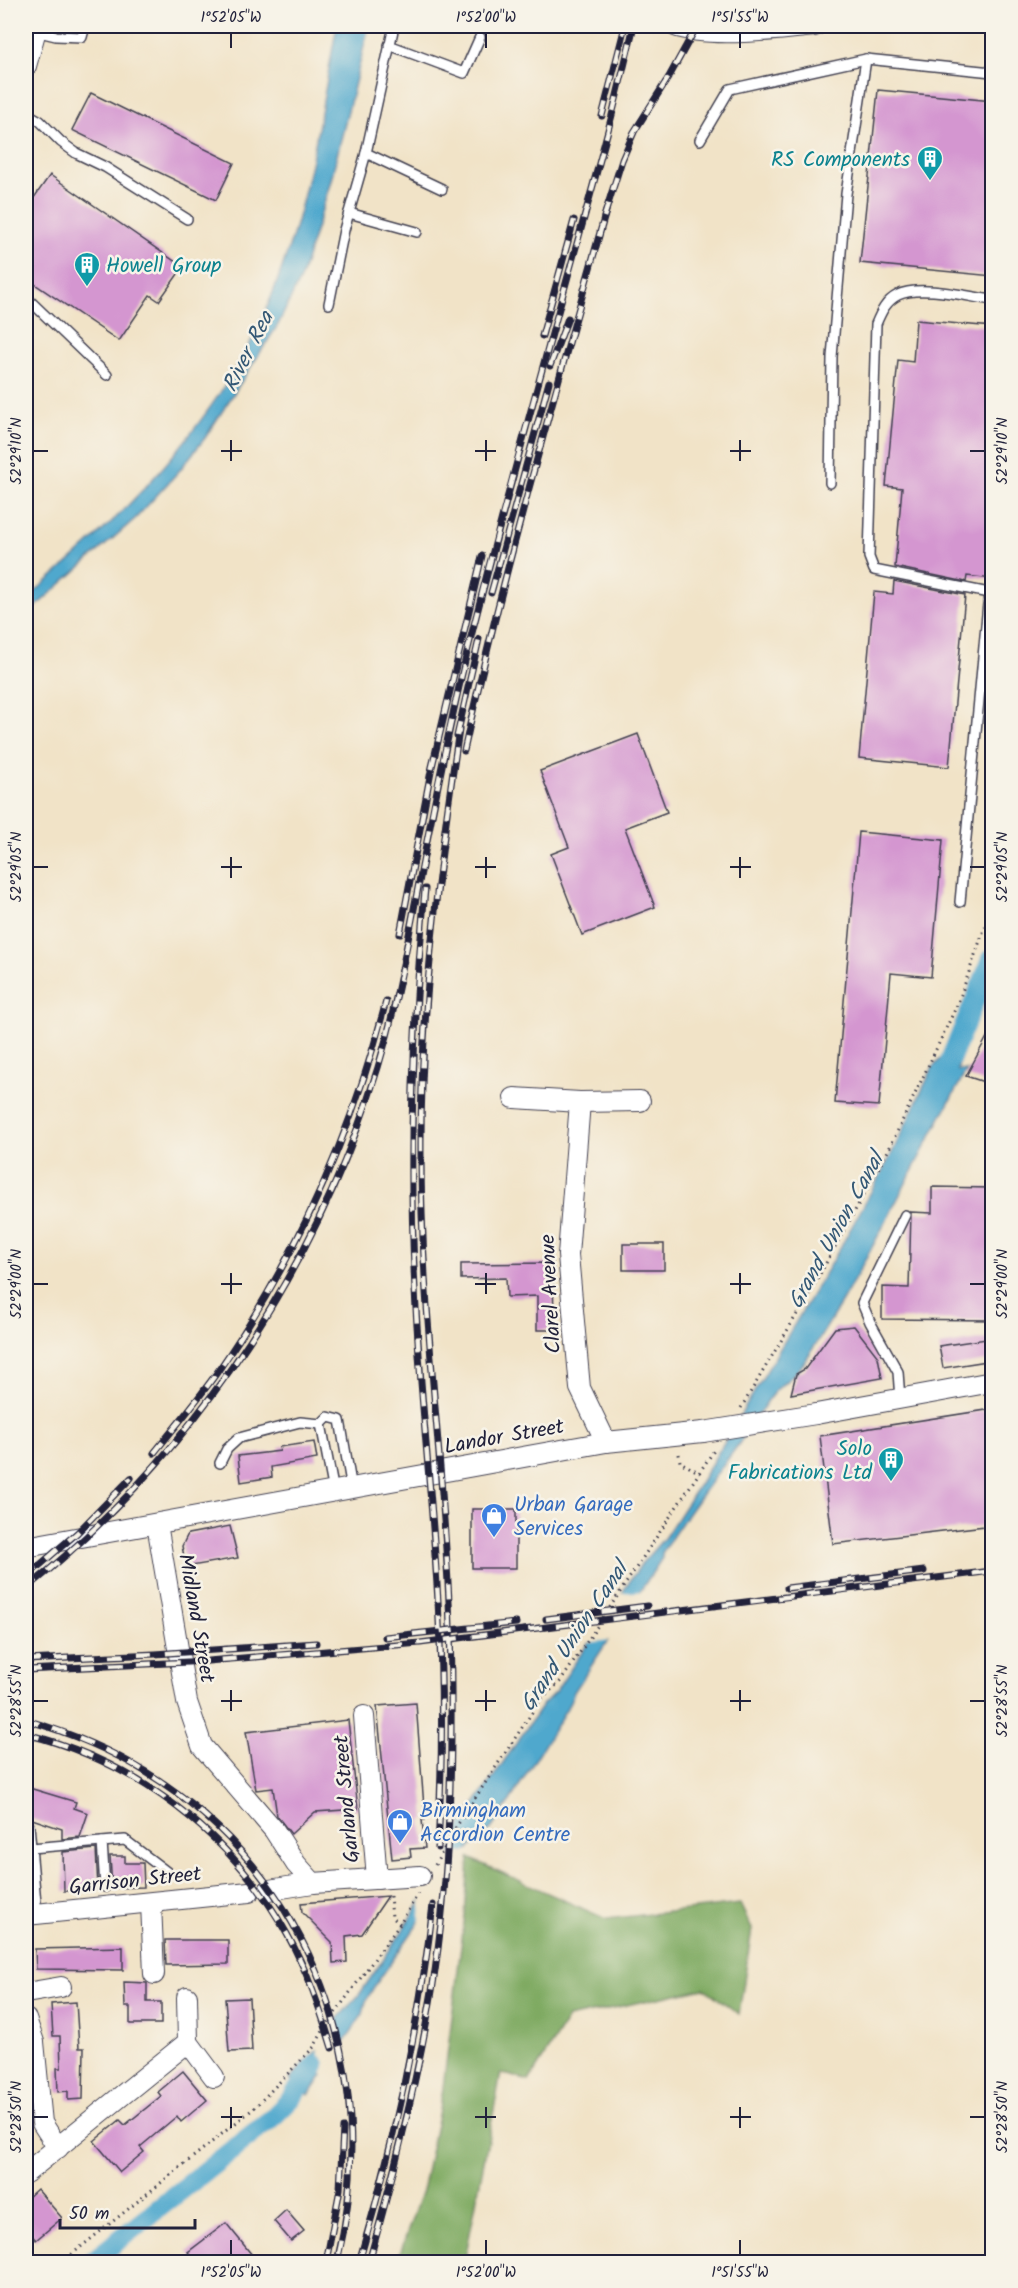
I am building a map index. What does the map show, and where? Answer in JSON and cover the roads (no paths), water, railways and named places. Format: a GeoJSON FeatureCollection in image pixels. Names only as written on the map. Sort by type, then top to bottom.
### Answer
{"type":"FeatureCollection","features":[{"type":"Feature","properties":{"kind":"street"},"geometry":{"type":"LineString","coordinates":[[675,26],[685,30],[751,32],[815,26]]}},
{"type":"Feature","properties":{"kind":"street"},"geometry":{"type":"LineString","coordinates":[[26,66],[36,28]]}},
{"type":"Feature","properties":{"kind":"street"},"geometry":{"type":"LineString","coordinates":[[514,1098],[580,1102],[640,1101]]}},
{"type":"Feature","properties":{"kind":"street","name":"Clarel Avenue"},"geometry":{"type":"LineString","coordinates":[[580,1102],[568,1255],[580,1388],[606,1442]]}},
{"type":"Feature","properties":{"kind":"street","name":"Landor Street"},"geometry":{"type":"LineString","coordinates":[[26,1547],[606,1442],[678,1435],[711,1438],[816,1414],[993,1382]]}},
{"type":"Feature","properties":{"kind":"street","name":"Midland Street"},"geometry":{"type":"LineString","coordinates":[[157,1524],[187,1702],[202,1746],[274,1830],[296,1864],[313,1883]]}},
{"type":"Feature","properties":{"kind":"street","name":"Garland Street"},"geometry":{"type":"LineString","coordinates":[[363,1716],[383,1879]]}},
{"type":"Feature","properties":{"kind":"street","name":"Garrison Street"},"geometry":{"type":"LineString","coordinates":[[31,1914],[259,1891],[313,1883],[383,1879],[423,1881]]}},
{"type":"Feature","properties":{"kind":"street"},"geometry":{"type":"LineString","coordinates":[[151,1902],[154,1974]]}},
{"type":"Feature","properties":{"kind":"street"},"geometry":{"type":"LineString","coordinates":[[26,1993],[61,1987]]}},
{"type":"Feature","properties":{"kind":"street"},"geometry":{"type":"LineString","coordinates":[[187,1997],[188,2042],[214,2077]]}},
{"type":"Feature","properties":{"kind":"street"},"geometry":{"type":"LineString","coordinates":[[26,2019],[33,2042],[32,2087],[42,2123],[58,2148]]}},
{"type":"Feature","properties":{"kind":"street"},"geometry":{"type":"LineString","coordinates":[[26,2173],[188,2042]]}},
{"type":"Feature","properties":{"kind":"lane"},"geometry":{"type":"LineString","coordinates":[[36,28],[56,36],[82,37],[86,26]]}},
{"type":"Feature","properties":{"kind":"lane"},"geometry":{"type":"LineString","coordinates":[[329,304],[394,26]]}},
{"type":"Feature","properties":{"kind":"lane"},"geometry":{"type":"LineString","coordinates":[[389,45],[464,73],[480,37]]}},
{"type":"Feature","properties":{"kind":"lane"},"geometry":{"type":"LineString","coordinates":[[700,140],[730,89],[866,59],[993,72]]}},
{"type":"Feature","properties":{"kind":"lane"},"geometry":{"type":"LineString","coordinates":[[830,483],[832,357],[846,194],[866,59]]}},
{"type":"Feature","properties":{"kind":"lane"},"geometry":{"type":"LineString","coordinates":[[26,113],[40,121],[76,153],[105,167],[187,219]]}},
{"type":"Feature","properties":{"kind":"lane"},"geometry":{"type":"LineString","coordinates":[[366,153],[442,189]]}},
{"type":"Feature","properties":{"kind":"lane"},"geometry":{"type":"LineString","coordinates":[[349,213],[417,232]]}},
{"type":"Feature","properties":{"kind":"lane"},"geometry":{"type":"LineString","coordinates":[[960,902],[991,593],[874,570],[869,557],[876,324],[883,308],[899,294],[919,291],[993,300]]}},
{"type":"Feature","properties":{"kind":"lane"},"geometry":{"type":"LineString","coordinates":[[26,297],[107,375]]}},
{"type":"Feature","properties":{"kind":"lane"},"geometry":{"type":"LineString","coordinates":[[900,1399],[898,1372],[862,1303],[905,1215]]}},
{"type":"Feature","properties":{"kind":"lane"},"geometry":{"type":"LineString","coordinates":[[220,1463],[227,1449],[239,1438],[300,1422],[321,1424],[328,1418],[340,1420],[343,1490]]}},
{"type":"Feature","properties":{"kind":"lane"},"geometry":{"type":"LineString","coordinates":[[321,1424],[343,1490]]}},
{"type":"Feature","properties":{"kind":"lane"},"geometry":{"type":"LineString","coordinates":[[29,1825],[31,1914]]}},
{"type":"Feature","properties":{"kind":"lane"},"geometry":{"type":"LineString","coordinates":[[31,1848],[125,1840],[167,1872]]}},
{"type":"Feature","properties":{"kind":"lane"},"geometry":{"type":"LineString","coordinates":[[102,1842],[105,1887]]}},
{"type":"Feature","properties":{"kind":"water","name":"River Rea"},"geometry":{"type":"Polygon","coordinates":[[[337,26],[369,26],[330,184],[301,277],[278,325],[205,438],[179,471],[136,518],[26,615],[26,599],[90,543],[177,451],[227,382],[249,345],[274,291],[293,235],[312,157],[337,26]]]}},
{"type":"Feature","properties":{"kind":"water"},"geometry":{"type":"Polygon","coordinates":[[[957,1033],[965,1037],[959,1056],[958,1071],[967,1070],[868,1255],[826,1328],[800,1368],[771,1396],[680,1525],[662,1553],[662,1558],[574,1692],[567,1708],[503,1812],[491,1829],[474,1843],[374,1987],[366,2001],[363,2014],[309,2095],[290,2079],[321,2046],[338,2018],[359,1995],[403,1930],[452,1850],[461,1824],[543,1704],[556,1691],[642,1563],[665,1537],[700,1483],[841,1246],[889,1159],[933,1067],[953,1045],[957,1033]]]}},
{"type":"Feature","properties":{"kind":"waterway","name":"Grand Union Canal"},"geometry":{"type":"LineString","coordinates":[[950,1060],[992,959]]}},
{"type":"Feature","properties":{"kind":"waterway","name":"Grand Union Canal"},"geometry":{"type":"LineString","coordinates":[[91,2262],[271,2119],[291,2099],[315,2065]]}},
{"type":"Feature","properties":{"kind":"railway"},"geometry":{"type":"LineString","coordinates":[[602,116],[625,26]]}},
{"type":"Feature","properties":{"kind":"railway"},"geometry":{"type":"LineString","coordinates":[[26,1589],[89,1534],[147,1474],[201,1410],[250,1341],[293,1269],[330,1194],[362,1116],[387,1036],[407,947],[452,716],[482,591],[611,120],[634,26]]}},
{"type":"Feature","properties":{"kind":"railway"},"geometry":{"type":"LineString","coordinates":[[604,217],[622,160],[634,132],[670,75],[697,26]]}},
{"type":"Feature","properties":{"kind":"railway"},"geometry":{"type":"LineString","coordinates":[[464,751],[513,547],[606,211]]}},
{"type":"Feature","properties":{"kind":"railway"},"geometry":{"type":"LineString","coordinates":[[542,336],[574,220]]}},
{"type":"Feature","properties":{"kind":"railway"},"geometry":{"type":"LineString","coordinates":[[550,366],[568,318]]}},
{"type":"Feature","properties":{"kind":"railway"},"geometry":{"type":"LineString","coordinates":[[491,593],[549,382]]}},
{"type":"Feature","properties":{"kind":"railway"},"geometry":{"type":"LineString","coordinates":[[400,934],[431,771],[482,556]]}},
{"type":"Feature","properties":{"kind":"railway"},"geometry":{"type":"LineString","coordinates":[[457,736],[479,639]]}},
{"type":"Feature","properties":{"kind":"railway"},"geometry":{"type":"LineString","coordinates":[[369,2262],[404,2127],[426,2025],[438,1946],[447,1855],[451,1764],[450,1627],[425,1273],[421,1101],[432,942],[459,730]]}},
{"type":"Feature","properties":{"kind":"railway"},"geometry":{"type":"LineString","coordinates":[[425,889],[417,989],[412,1189],[417,1331],[437,1579],[440,1649],[442,1735],[438,1848]]}},
{"type":"Feature","properties":{"kind":"railway"},"geometry":{"type":"LineString","coordinates":[[154,1453],[216,1374],[245,1331],[296,1242],[338,1148],[356,1100],[386,1001]]}},
{"type":"Feature","properties":{"kind":"railway"},"geometry":{"type":"LineString","coordinates":[[26,1577],[77,1533],[131,1478]]}},
{"type":"Feature","properties":{"kind":"railway"},"geometry":{"type":"LineString","coordinates":[[787,1588],[924,1571]]}},
{"type":"Feature","properties":{"kind":"railway"},"geometry":{"type":"LineString","coordinates":[[26,1670],[208,1661],[420,1643],[992,1571]]}},
{"type":"Feature","properties":{"kind":"railway"},"geometry":{"type":"LineString","coordinates":[[546,1619],[647,1606]]}},
{"type":"Feature","properties":{"kind":"railway"},"geometry":{"type":"LineString","coordinates":[[385,1637],[516,1623]]}},
{"type":"Feature","properties":{"kind":"railway"},"geometry":{"type":"LineString","coordinates":[[26,1660],[316,1643]]}},
{"type":"Feature","properties":{"kind":"railway"},"geometry":{"type":"LineString","coordinates":[[26,1720],[57,1730],[117,1756],[146,1772],[204,1815],[253,1866],[292,1923],[322,1985],[341,2052],[350,2121],[349,2191],[337,2262]]}},
{"type":"Feature","properties":{"kind":"railway"},"geometry":{"type":"LineString","coordinates":[[26,1734],[66,1746],[142,1783],[177,1807],[209,1834],[238,1864],[264,1898],[287,1934],[301,1962],[332,2048]]}},
{"type":"Feature","properties":{"kind":"railway"},"geometry":{"type":"LineString","coordinates":[[359,2262],[404,2085],[433,1905]]}},
{"type":"Feature","properties":{"kind":"railway"},"geometry":{"type":"LineString","coordinates":[[326,2262],[340,2189],[343,2128]]}},
{"type":"Feature","properties":{"kind":"place","name":"RS Components"},"geometry":{"type":"Point","coordinates":[930,182]}},
{"type":"Feature","properties":{"kind":"place","name":"Howell Group"},"geometry":{"type":"Point","coordinates":[87,288]}},
{"type":"Feature","properties":{"kind":"place","name":"Solo Fabrications Ltd"},"geometry":{"type":"Point","coordinates":[891,1483]}},
{"type":"Feature","properties":{"kind":"place","name":"Urban Garage Services"},"geometry":{"type":"Point","coordinates":[494,1539]}},
{"type":"Feature","properties":{"kind":"place","name":"Birmingham Accordion Centre"},"geometry":{"type":"Point","coordinates":[400,1845]}}]}
